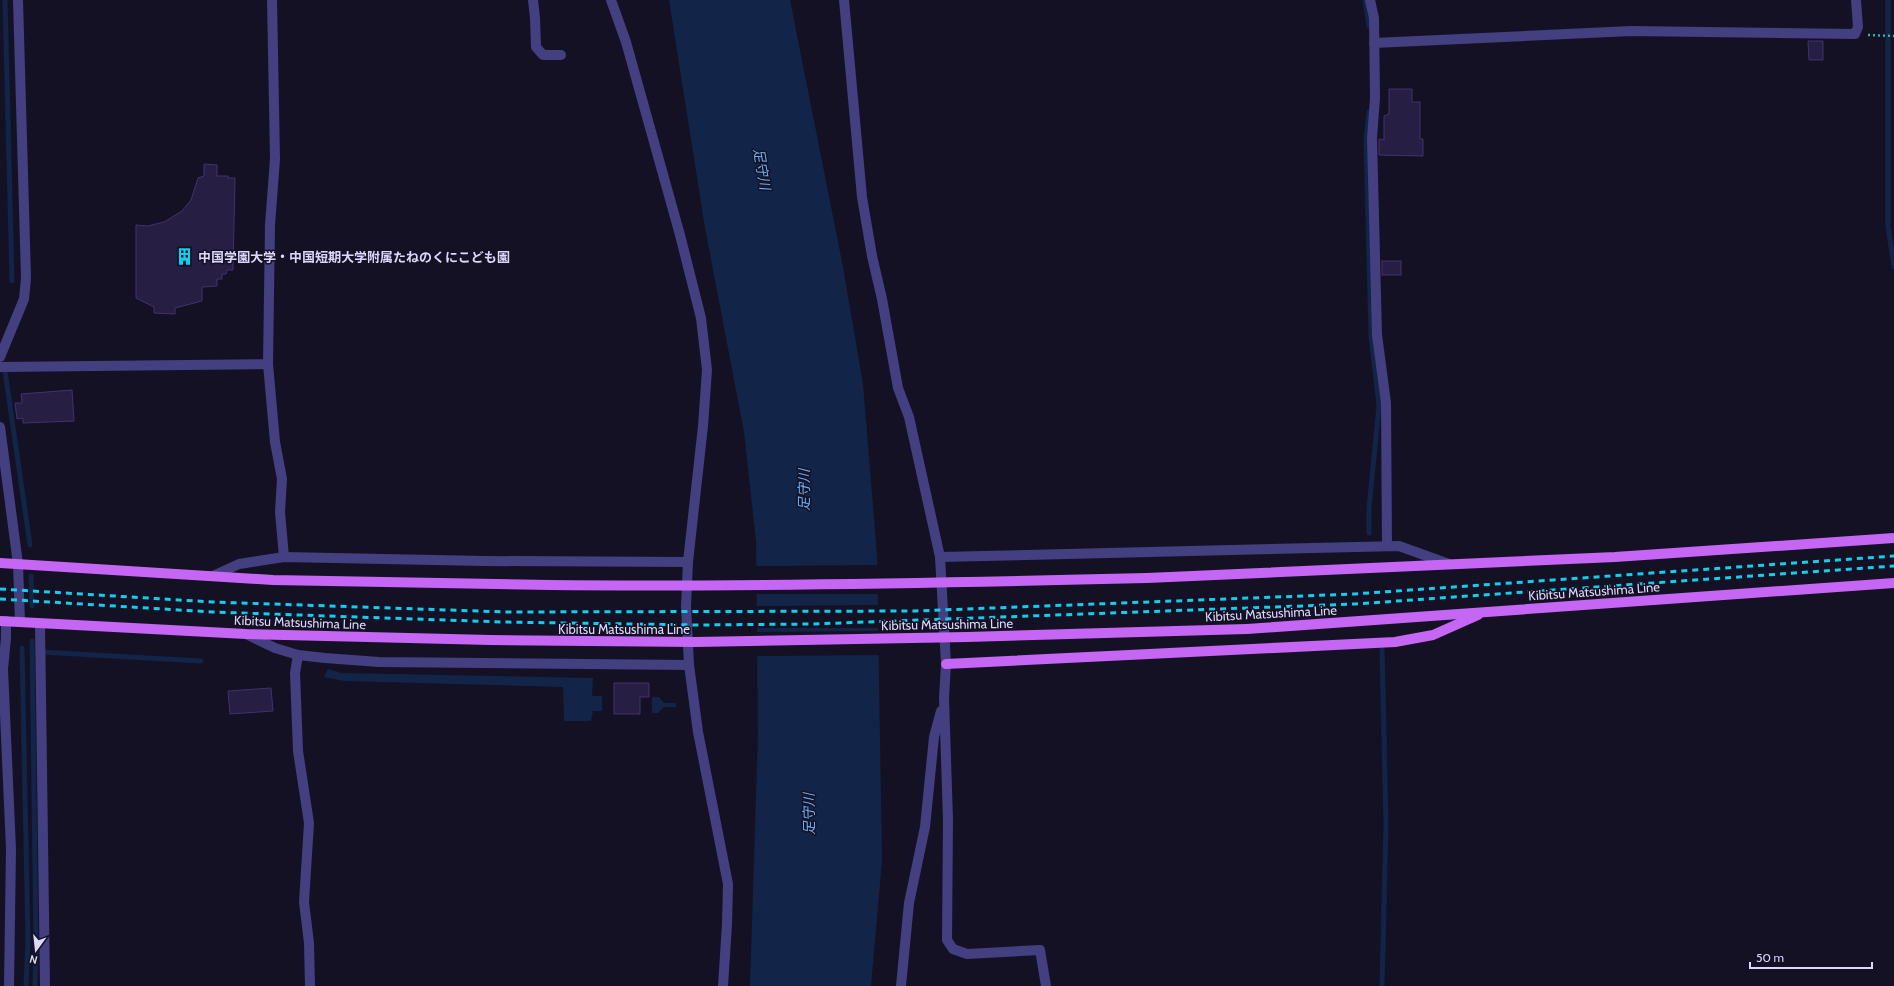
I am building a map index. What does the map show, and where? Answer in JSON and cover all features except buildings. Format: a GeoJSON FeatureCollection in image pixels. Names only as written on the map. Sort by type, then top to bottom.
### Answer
{"type":"FeatureCollection","features":[{"type":"Feature","properties":{"kind":"main road"},"geometry":{"type":"LineString","coordinates":[[0,563],[273,580],[694,586],[906,584],[1147,578],[1453,566],[1615,557],[1894,538]]}},
{"type":"Feature","properties":{"kind":"main road","name":"Kibitsu Matsushima Line"},"geometry":{"type":"LineString","coordinates":[[3,621],[246,634],[491,640],[695,642],[967,638],[1247,628],[1894,583]]}},
{"type":"Feature","properties":{"kind":"main road"},"geometry":{"type":"LineString","coordinates":[[946,664],[1395,642],[1433,635],[1485,612]]}},
{"type":"Feature","properties":{"kind":"street"},"geometry":{"type":"LineString","coordinates":[[0,357],[24,299],[26,278],[18,0]]}},
{"type":"Feature","properties":{"kind":"street"},"geometry":{"type":"LineString","coordinates":[[272,0],[275,159],[270,225],[268,364],[275,442],[282,479],[280,512],[284,557]]}},
{"type":"Feature","properties":{"kind":"street"},"geometry":{"type":"LineString","coordinates":[[533,0],[536,18],[536,47],[543,55],[561,55]]}},
{"type":"Feature","properties":{"kind":"street"},"geometry":{"type":"LineString","coordinates":[[611,0],[626,42],[680,235],[701,318],[707,370],[703,426],[688,562],[686,606],[689,665],[698,732],[728,884],[728,924],[723,986]]}},
{"type":"Feature","properties":{"kind":"street"},"geometry":{"type":"LineString","coordinates":[[844,0],[862,197],[872,256],[882,299],[898,388],[909,417],[940,557],[946,664],[944,698],[948,820],[947,940],[953,950],[967,954],[1040,950],[1046,986]]}},
{"type":"Feature","properties":{"kind":"street"},"geometry":{"type":"LineString","coordinates":[[1370,0],[1374,18],[1375,98],[1372,138],[1377,335],[1386,404],[1387,546]]}},
{"type":"Feature","properties":{"kind":"street"},"geometry":{"type":"LineString","coordinates":[[1374,43],[1631,32],[1855,34],[1858,27],[1856,0]]}},
{"type":"Feature","properties":{"kind":"street"},"geometry":{"type":"LineString","coordinates":[[0,367],[268,364]]}},
{"type":"Feature","properties":{"kind":"street"},"geometry":{"type":"LineString","coordinates":[[0,427],[18,564],[20,622]]}},
{"type":"Feature","properties":{"kind":"street"},"geometry":{"type":"LineString","coordinates":[[940,557],[1399,546],[1453,566]]}},
{"type":"Feature","properties":{"kind":"street"},"geometry":{"type":"LineString","coordinates":[[213,576],[239,564],[284,557],[688,562]]}},
{"type":"Feature","properties":{"kind":"street"},"geometry":{"type":"LineString","coordinates":[[3,621],[6,638],[3,669],[11,849],[9,986]]}},
{"type":"Feature","properties":{"kind":"street"},"geometry":{"type":"LineString","coordinates":[[40,624],[44,986]]}},
{"type":"Feature","properties":{"kind":"street"},"geometry":{"type":"LineString","coordinates":[[246,634],[275,648],[298,655],[379,662],[689,665]]}},
{"type":"Feature","properties":{"kind":"street"},"geometry":{"type":"LineString","coordinates":[[298,655],[295,672],[298,751],[309,823],[304,902],[309,943],[310,986]]}},
{"type":"Feature","properties":{"kind":"street"},"geometry":{"type":"LineString","coordinates":[[901,986],[909,904],[925,827],[934,737],[944,698]]}},
{"type":"Feature","properties":{"kind":"path"},"geometry":{"type":"LineString","coordinates":[[1883,36],[1893,36]]}},
{"type":"Feature","properties":{"kind":"water","name":"足守川"},"geometry":{"type":"Polygon","coordinates":[[[669,0],[790,0],[843,267],[863,384],[877,555],[882,861],[871,986],[750,986],[758,735],[756,541],[744,432],[705,228],[669,0]]]}},
{"type":"Feature","properties":{"kind":"water"},"geometry":{"type":"Polygon","coordinates":[[[328,669],[341,673],[593,678],[592,696],[602,696],[602,711],[593,711],[591,721],[564,721],[563,687],[344,681],[324,677],[328,669]]]}},
{"type":"Feature","properties":{"kind":"water"},"geometry":{"type":"Polygon","coordinates":[[[652,697],[659,697],[664,703],[676,703],[676,707],[664,707],[658,713],[652,713],[652,697]]]}},
{"type":"Feature","properties":{"kind":"pier"},"geometry":{"type":"Polygon","coordinates":[[[879,565],[879,594],[754,594],[754,566],[879,565]]]}},
{"type":"Feature","properties":{"kind":"pier"},"geometry":{"type":"Polygon","coordinates":[[[880,605],[880,628],[755,628],[755,606],[880,605]]]}},
{"type":"Feature","properties":{"kind":"pier"},"geometry":{"type":"Polygon","coordinates":[[[880,631],[881,655],[755,656],[755,632],[880,631]]]}},
{"type":"Feature","properties":{"kind":"waterway"},"geometry":{"type":"LineString","coordinates":[[5,0],[12,281]]}},
{"type":"Feature","properties":{"kind":"waterway"},"geometry":{"type":"LineString","coordinates":[[1365,0],[1369,26]]}},
{"type":"Feature","properties":{"kind":"waterway"},"geometry":{"type":"LineString","coordinates":[[1888,0],[1888,227],[1894,267]]}},
{"type":"Feature","properties":{"kind":"waterway"},"geometry":{"type":"LineString","coordinates":[[1369,112],[1366,139],[1371,336],[1379,406],[1369,508],[1369,533]]}},
{"type":"Feature","properties":{"kind":"waterway"},"geometry":{"type":"LineString","coordinates":[[5,371],[30,545]]}},
{"type":"Feature","properties":{"kind":"waterway"},"geometry":{"type":"LineString","coordinates":[[31,576],[32,606]]}},
{"type":"Feature","properties":{"kind":"waterway"},"geometry":{"type":"LineString","coordinates":[[32,641],[36,946],[35,986]]}},
{"type":"Feature","properties":{"kind":"waterway"},"geometry":{"type":"LineString","coordinates":[[22,648],[28,941],[26,986]]}},
{"type":"Feature","properties":{"kind":"waterway"},"geometry":{"type":"LineString","coordinates":[[1382,648],[1386,825],[1382,986]]}},
{"type":"Feature","properties":{"kind":"waterway"},"geometry":{"type":"LineString","coordinates":[[40,652],[201,661]]}},
{"type":"Feature","properties":{"kind":"railway"},"geometry":{"type":"LineString","coordinates":[[0,589],[212,602],[507,612],[915,611],[1354,594],[1894,556]]}},
{"type":"Feature","properties":{"kind":"railway"},"geometry":{"type":"LineString","coordinates":[[0,599],[212,612],[502,622],[696,625],[812,624],[1355,604],[1894,566]]}},
{"type":"Feature","properties":{"kind":"place","name":"中国学園大学・中国短期大学附属たねのくにこども園"},"geometry":{"type":"Point","coordinates":[185,257]}}]}
